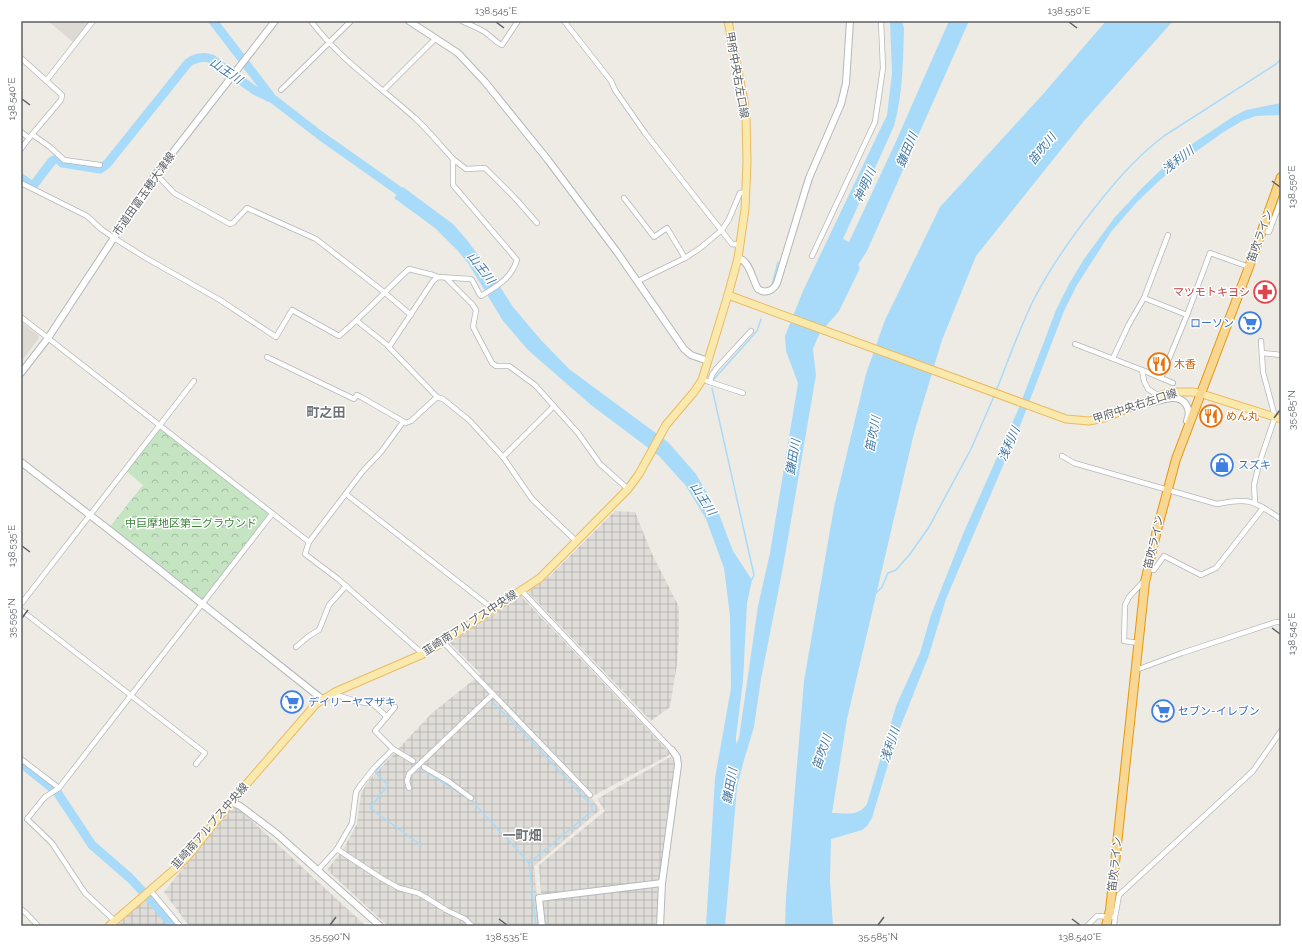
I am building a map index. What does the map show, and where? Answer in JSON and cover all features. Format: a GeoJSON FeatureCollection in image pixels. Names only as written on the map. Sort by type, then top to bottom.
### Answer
{"type":"FeatureCollection","features":[{"type":"Feature","properties":{"kind":"highway","name":"笛吹ライン"},"geometry":{"type":"LineString","coordinates":[[1106,926],[1112,917],[1146,582],[1157,530],[1176,459],[1202,394],[1281,177]]}},
{"type":"Feature","properties":{"kind":"main road","name":"甲府中央右左口線"},"geometry":{"type":"LineString","coordinates":[[728,21],[744,101],[748,163],[740,245],[728,295],[1066,419],[1089,421],[1104,418],[1159,396],[1180,391],[1202,394],[1277,418]]}},
{"type":"Feature","properties":{"kind":"main road","name":"韮崎南アルプス中央線"},"geometry":{"type":"LineString","coordinates":[[112,924],[188,856],[231,802],[308,712],[322,699],[424,654],[540,578],[628,489],[640,474],[666,425],[694,392],[702,380],[728,295]]}},
{"type":"Feature","properties":{"kind":"street"},"geometry":{"type":"LineString","coordinates":[[46,81],[93,21]]}},
{"type":"Feature","properties":{"kind":"street","name":"市道田富玉穂大津線"},"geometry":{"type":"LineString","coordinates":[[21,373],[48,338],[156,174],[275,21]]}},
{"type":"Feature","properties":{"kind":"street"},"geometry":{"type":"LineString","coordinates":[[311,21],[322,36],[383,91],[417,119],[453,159],[466,169],[485,168],[537,223]]}},
{"type":"Feature","properties":{"kind":"street"},"geometry":{"type":"LineString","coordinates":[[281,90],[351,21]]}},
{"type":"Feature","properties":{"kind":"street"},"geometry":{"type":"LineString","coordinates":[[409,21],[458,53],[493,92],[548,160],[638,281],[684,349],[691,356],[708,361]]}},
{"type":"Feature","properties":{"kind":"street"},"geometry":{"type":"LineString","coordinates":[[462,21],[482,31],[502,45],[518,21]]}},
{"type":"Feature","properties":{"kind":"street"},"geometry":{"type":"LineString","coordinates":[[564,21],[611,81],[615,90],[646,133],[732,244],[740,245]]}},
{"type":"Feature","properties":{"kind":"street"},"geometry":{"type":"LineString","coordinates":[[738,258],[746,264],[758,289],[766,292],[774,288],[777,283],[809,178],[841,104],[846,82],[850,21]]}},
{"type":"Feature","properties":{"kind":"street"},"geometry":{"type":"LineString","coordinates":[[812,256],[875,122],[883,68],[881,21],[888,21]]}},
{"type":"Feature","properties":{"kind":"street"},"geometry":{"type":"LineString","coordinates":[[383,91],[436,38]]}},
{"type":"Feature","properties":{"kind":"street"},"geometry":{"type":"LineString","coordinates":[[21,58],[62,95],[61,100],[21,149]]}},
{"type":"Feature","properties":{"kind":"street"},"geometry":{"type":"LineString","coordinates":[[21,132],[50,147],[64,160],[100,165]]}},
{"type":"Feature","properties":{"kind":"street"},"geometry":{"type":"LineString","coordinates":[[21,183],[87,216],[101,229],[114,238],[220,300],[276,337],[292,310],[339,336],[357,321],[384,292],[409,269],[433,275],[438,278],[472,280],[481,296],[500,283],[514,270],[517,260],[454,185],[453,159]]}},
{"type":"Feature","properties":{"kind":"street"},"geometry":{"type":"LineString","coordinates":[[156,174],[174,193],[230,224],[234,223],[247,208],[325,245],[411,315]]}},
{"type":"Feature","properties":{"kind":"street"},"geometry":{"type":"LineString","coordinates":[[638,281],[685,258],[699,249],[722,230],[729,219],[740,193],[746,192]]}},
{"type":"Feature","properties":{"kind":"street"},"geometry":{"type":"LineString","coordinates":[[624,198],[654,237],[667,228],[685,258]]}},
{"type":"Feature","properties":{"kind":"street"},"geometry":{"type":"LineString","coordinates":[[1262,230],[1269,232],[1281,200]]}},
{"type":"Feature","properties":{"kind":"street"},"geometry":{"type":"LineString","coordinates":[[1113,358],[1129,324],[1144,298],[1168,235]]}},
{"type":"Feature","properties":{"kind":"street"},"geometry":{"type":"LineString","coordinates":[[1161,378],[1187,315],[1210,253],[1249,267]]}},
{"type":"Feature","properties":{"kind":"street"},"geometry":{"type":"LineString","coordinates":[[389,347],[433,281],[438,278]]}},
{"type":"Feature","properties":{"kind":"street"},"geometry":{"type":"LineString","coordinates":[[446,278],[476,310],[473,327],[492,363],[496,366],[509,366],[535,385],[578,432],[600,464],[628,489]]}},
{"type":"Feature","properties":{"kind":"street"},"geometry":{"type":"LineString","coordinates":[[1144,298],[1187,315]]}},
{"type":"Feature","properties":{"kind":"street"},"geometry":{"type":"LineString","coordinates":[[21,318],[309,542]]}},
{"type":"Feature","properties":{"kind":"street"},"geometry":{"type":"LineString","coordinates":[[357,321],[389,347],[437,398],[443,399],[469,420],[503,457],[532,499],[576,541]]}},
{"type":"Feature","properties":{"kind":"street"},"geometry":{"type":"LineString","coordinates":[[710,382],[716,369],[751,331]]}},
{"type":"Feature","properties":{"kind":"street"},"geometry":{"type":"LineString","coordinates":[[1255,502],[1254,485],[1259,464],[1277,418],[1274,413],[1263,372],[1260,341]]}},
{"type":"Feature","properties":{"kind":"street"},"geometry":{"type":"LineString","coordinates":[[1075,344],[1173,383]]}},
{"type":"Feature","properties":{"kind":"street"},"geometry":{"type":"LineString","coordinates":[[1262,353],[1281,355]]}},
{"type":"Feature","properties":{"kind":"street"},"geometry":{"type":"LineString","coordinates":[[267,357],[354,399],[357,395],[361,396],[406,423],[411,421],[437,398]]}},
{"type":"Feature","properties":{"kind":"street"},"geometry":{"type":"LineString","coordinates":[[1142,370],[1144,381],[1148,389],[1159,396]]}},
{"type":"Feature","properties":{"kind":"street"},"geometry":{"type":"LineString","coordinates":[[702,380],[743,393]]}},
{"type":"Feature","properties":{"kind":"street"},"geometry":{"type":"LineString","coordinates":[[21,604],[194,381]]}},
{"type":"Feature","properties":{"kind":"street"},"geometry":{"type":"LineString","coordinates":[[1138,405],[1171,398],[1181,399],[1187,405],[1189,412],[1188,417],[1182,432],[1176,459]]}},
{"type":"Feature","properties":{"kind":"street"},"geometry":{"type":"LineString","coordinates":[[503,457],[554,406]]}},
{"type":"Feature","properties":{"kind":"street"},"geometry":{"type":"LineString","coordinates":[[403,422],[381,452],[363,471],[309,542],[305,554],[346,586],[424,654]]}},
{"type":"Feature","properties":{"kind":"street"},"geometry":{"type":"LineString","coordinates":[[1062,456],[1074,464],[1217,504],[1236,500],[1255,502],[1281,519]]}},
{"type":"Feature","properties":{"kind":"street"},"geometry":{"type":"LineString","coordinates":[[21,462],[322,699],[334,696],[373,704],[387,717]]}},
{"type":"Feature","properties":{"kind":"street"},"geometry":{"type":"LineString","coordinates":[[346,494],[493,609]]}},
{"type":"Feature","properties":{"kind":"street"},"geometry":{"type":"LineString","coordinates":[[1148,569],[1154,570],[1164,556],[1202,575],[1216,568],[1263,508]]}},
{"type":"Feature","properties":{"kind":"street"},"geometry":{"type":"LineString","coordinates":[[112,924],[85,893],[52,843],[27,819],[45,797],[56,789],[272,514]]}},
{"type":"Feature","properties":{"kind":"street"},"geometry":{"type":"LineString","coordinates":[[1139,643],[1124,641],[1125,605],[1142,583],[1146,582]]}},
{"type":"Feature","properties":{"kind":"street"},"geometry":{"type":"LineString","coordinates":[[296,647],[309,636],[320,630],[329,605],[346,586]]}},
{"type":"Feature","properties":{"kind":"street"},"geometry":{"type":"LineString","coordinates":[[521,590],[677,757],[678,765],[662,883],[660,926]]}},
{"type":"Feature","properties":{"kind":"street"},"geometry":{"type":"LineString","coordinates":[[21,610],[205,753],[196,764]]}},
{"type":"Feature","properties":{"kind":"street"},"geometry":{"type":"LineString","coordinates":[[1136,670],[1229,637],[1276,622],[1281,622]]}},
{"type":"Feature","properties":{"kind":"street"},"geometry":{"type":"LineString","coordinates":[[443,642],[590,795]]}},
{"type":"Feature","properties":{"kind":"street"},"geometry":{"type":"LineString","coordinates":[[409,788],[407,780],[410,774],[493,694]]}},
{"type":"Feature","properties":{"kind":"street"},"geometry":{"type":"LineString","coordinates":[[395,707],[375,731],[393,749],[413,761]]}},
{"type":"Feature","properties":{"kind":"street"},"geometry":{"type":"LineString","coordinates":[[1114,926],[1112,917],[1119,895],[1253,771],[1281,731]]}},
{"type":"Feature","properties":{"kind":"street"},"geometry":{"type":"LineString","coordinates":[[318,870],[337,849],[352,823],[356,792],[374,768],[393,749]]}},
{"type":"Feature","properties":{"kind":"street"},"geometry":{"type":"LineString","coordinates":[[21,759],[56,789]]}},
{"type":"Feature","properties":{"kind":"street"},"geometry":{"type":"LineString","coordinates":[[424,768],[448,781],[471,798]]}},
{"type":"Feature","properties":{"kind":"street"},"geometry":{"type":"LineString","coordinates":[[231,802],[252,815],[318,870],[380,926]]}},
{"type":"Feature","properties":{"kind":"street"},"geometry":{"type":"LineString","coordinates":[[337,849],[399,888],[418,893],[446,910],[465,918],[472,926]]}},
{"type":"Feature","properties":{"kind":"street"},"geometry":{"type":"LineString","coordinates":[[542,926],[539,898],[662,883]]}},
{"type":"Feature","properties":{"kind":"street"},"geometry":{"type":"LineString","coordinates":[[147,893],[180,926]]}},
{"type":"Feature","properties":{"kind":"street"},"geometry":{"type":"LineString","coordinates":[[21,909],[38,926]]}},
{"type":"Feature","properties":{"kind":"street"},"geometry":{"type":"LineString","coordinates":[[1087,926],[1097,916],[1112,917]]}},
{"type":"Feature","properties":{"kind":"shaded area"},"geometry":{"type":"Polygon","coordinates":[[[48,21],[90,21],[73,42],[48,21]]]}},
{"type":"Feature","properties":{"kind":"shaded area"},"geometry":{"type":"Polygon","coordinates":[[[21,322],[38,335],[39,338],[21,362],[21,322]]]}},
{"type":"Feature","properties":{"kind":"shaded area"},"geometry":{"type":"Polygon","coordinates":[[[615,511],[635,512],[652,554],[679,607],[677,664],[670,707],[651,721],[527,591],[550,576],[615,511]]]}},
{"type":"Feature","properties":{"kind":"shaded area"},"geometry":{"type":"Polygon","coordinates":[[[521,596],[671,754],[591,797],[600,810],[534,866],[540,926],[388,926],[327,870],[344,848],[357,824],[361,793],[370,779],[432,713],[481,674],[450,643],[521,596]]]}},
{"type":"Feature","properties":{"kind":"shaded area"},"geometry":{"type":"Polygon","coordinates":[[[672,756],[675,764],[659,881],[541,894],[539,865],[605,811],[597,799],[672,756]]]}},
{"type":"Feature","properties":{"kind":"shaded area"},"geometry":{"type":"Polygon","coordinates":[[[233,806],[239,809],[366,926],[189,926],[164,892],[233,806]]]}},
{"type":"Feature","properties":{"kind":"shaded area"},"geometry":{"type":"Polygon","coordinates":[[[659,887],[656,926],[545,926],[543,901],[659,887]]]}},
{"type":"Feature","properties":{"kind":"shaded area"},"geometry":{"type":"Polygon","coordinates":[[[145,899],[168,926],[117,926],[145,899]]]}},
{"type":"Feature","properties":{"kind":"green space","name":"中巨摩地区第二グラウンド"},"geometry":{"type":"Polygon","coordinates":[[[159,425],[272,514],[201,604],[108,529],[143,485],[125,470],[159,425]]]}},
{"type":"Feature","properties":{"kind":"water","name":"神明川"},"geometry":{"type":"Polygon","coordinates":[[[890,21],[902,21],[904,28],[902,77],[897,114],[894,126],[843,239],[849,242],[893,148],[949,21],[969,21],[867,251],[830,309],[813,349],[816,375],[783,567],[761,679],[754,727],[737,787],[725,926],[706,926],[715,778],[731,688],[730,616],[724,568],[706,519],[686,486],[659,456],[591,405],[528,350],[503,321],[468,263],[457,250],[435,228],[394,198],[403,187],[453,224],[467,240],[513,307],[541,340],[569,369],[668,442],[696,474],[719,514],[733,551],[752,580],[747,603],[743,681],[736,744],[739,738],[758,606],[770,553],[798,383],[786,351],[785,336],[803,291],[887,115],[892,73],[890,21]]]}},
{"type":"Feature","properties":{"kind":"water"},"geometry":{"type":"Polygon","coordinates":[[[1106,21],[1173,21],[1084,121],[976,256],[942,340],[914,433],[847,719],[832,813],[856,813],[867,804],[896,706],[920,653],[931,615],[963,534],[1018,410],[1056,310],[1084,259],[1115,217],[1142,188],[1171,160],[1186,148],[1234,116],[1246,110],[1281,103],[1281,115],[1256,116],[1242,121],[1222,133],[1180,163],[1137,202],[1111,232],[1077,285],[1064,311],[1020,426],[946,599],[929,655],[896,738],[872,818],[867,826],[862,830],[831,839],[830,880],[833,926],[785,926],[786,897],[804,681],[834,507],[866,374],[885,320],[940,207],[1044,93],[1106,21]]]}},
{"type":"Feature","properties":{"kind":"waterway"},"geometry":{"type":"LineString","coordinates":[[213,21],[272,98]]}},
{"type":"Feature","properties":{"kind":"waterway","name":"山王川"},"geometry":{"type":"LineString","coordinates":[[21,178],[33,186],[52,161],[59,158],[62,163],[100,169],[107,164],[188,63],[197,58],[206,58],[212,59],[254,90],[273,99],[321,136],[409,198]]}},
{"type":"Feature","properties":{"kind":"waterway"},"geometry":{"type":"LineString","coordinates":[[996,391],[1018,334],[1046,277],[1076,232],[1117,180],[1144,153],[1164,136],[1276,64],[1281,59]]}},
{"type":"Feature","properties":{"kind":"waterway"},"geometry":{"type":"LineString","coordinates":[[772,285],[778,262]]}},
{"type":"Feature","properties":{"kind":"waterway","name":"鎌田川"},"geometry":{"type":"LineString","coordinates":[[818,328],[835,309],[855,268]]}},
{"type":"Feature","properties":{"kind":"waterway"},"geometry":{"type":"LineString","coordinates":[[714,379],[757,331],[761,319]]}},
{"type":"Feature","properties":{"kind":"waterway"},"geometry":{"type":"LineString","coordinates":[[712,388],[754,575],[751,581]]}},
{"type":"Feature","properties":{"kind":"waterway"},"geometry":{"type":"LineString","coordinates":[[876,593],[882,587],[888,573],[896,570],[910,554],[929,527],[971,449],[995,394]]}},
{"type":"Feature","properties":{"kind":"waterway"},"geometry":{"type":"LineString","coordinates":[[492,702],[518,727],[592,806],[592,811],[529,863]]}},
{"type":"Feature","properties":{"kind":"waterway"},"geometry":{"type":"LineString","coordinates":[[387,758],[375,772],[388,785],[370,808],[422,846]]}},
{"type":"Feature","properties":{"kind":"waterway"},"geometry":{"type":"LineString","coordinates":[[21,763],[57,792],[92,845],[130,878],[173,926]]}},
{"type":"Feature","properties":{"kind":"waterway"},"geometry":{"type":"LineString","coordinates":[[413,763],[463,795]]}},
{"type":"Feature","properties":{"kind":"waterway"},"geometry":{"type":"LineString","coordinates":[[470,799],[529,863],[536,926]]}},
{"type":"Feature","properties":{"kind":"place","name":"マツモトキヨシ"},"geometry":{"type":"Point","coordinates":[1265,292]}},
{"type":"Feature","properties":{"kind":"place","name":"ローソン"},"geometry":{"type":"Point","coordinates":[1250,323]}},
{"type":"Feature","properties":{"kind":"place","name":"木香"},"geometry":{"type":"Point","coordinates":[1159,364]}},
{"type":"Feature","properties":{"kind":"place","name":"めん丸"},"geometry":{"type":"Point","coordinates":[1211,416]}},
{"type":"Feature","properties":{"kind":"place","name":"スズキ"},"geometry":{"type":"Point","coordinates":[1222,465]}},
{"type":"Feature","properties":{"kind":"place","name":"デイリーヤマザキ"},"geometry":{"type":"Point","coordinates":[292,702]}},
{"type":"Feature","properties":{"kind":"place","name":"セブン-イレブン"},"geometry":{"type":"Point","coordinates":[1163,711]}},
{"type":"Feature","properties":{"kind":"district","name":"町之田"},"geometry":{"type":"Point","coordinates":[326,412]}},
{"type":"Feature","properties":{"kind":"district","name":"一町畑"},"geometry":{"type":"Point","coordinates":[522,835]}},
{"type":"Feature","properties":{"kind":"water label","name":"笛吹川"},"geometry":{"type":"Point","coordinates":[1042,149]}},
{"type":"Feature","properties":{"kind":"water label","name":"浅利川"},"geometry":{"type":"Point","coordinates":[1178,160]}},
{"type":"Feature","properties":{"kind":"water label","name":"笛吹川"},"geometry":{"type":"Point","coordinates":[873,434]}},
{"type":"Feature","properties":{"kind":"water label","name":"浅利川"},"geometry":{"type":"Point","coordinates":[1009,444]}},
{"type":"Feature","properties":{"kind":"water label","name":"浅利川"},"geometry":{"type":"Point","coordinates":[890,745]}},
{"type":"Feature","properties":{"kind":"water label","name":"笛吹川"},"geometry":{"type":"Point","coordinates":[822,752]}}]}
